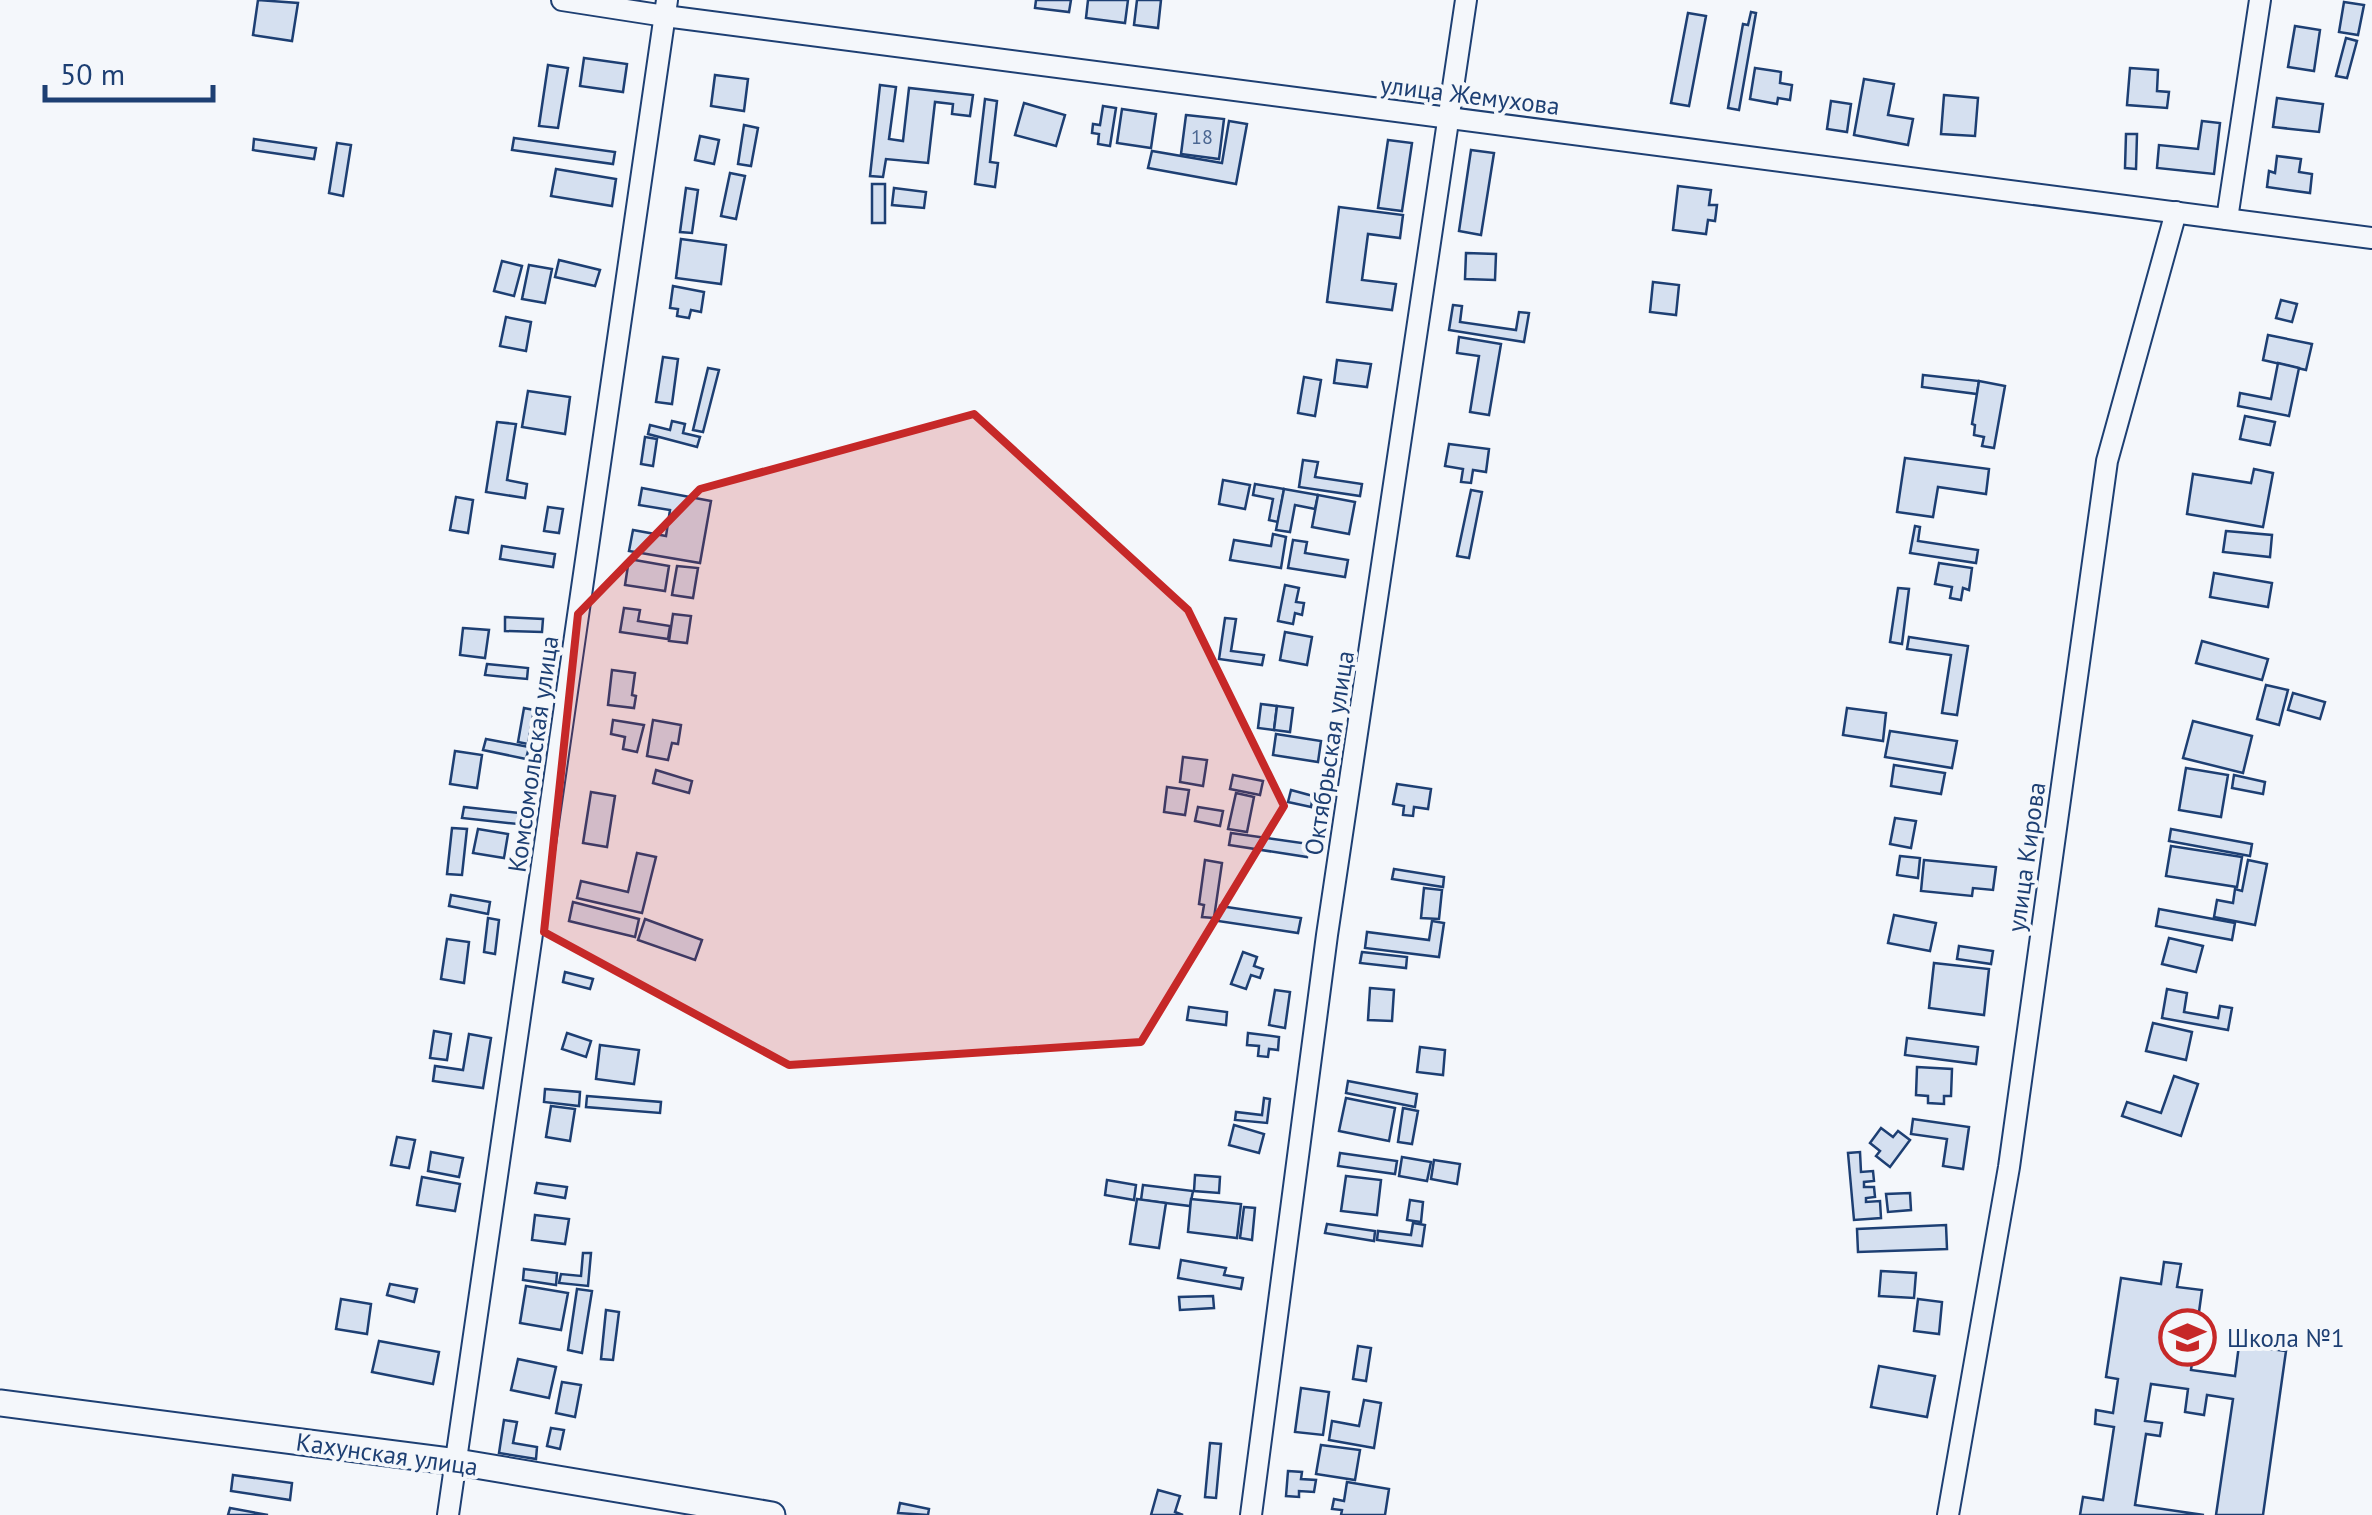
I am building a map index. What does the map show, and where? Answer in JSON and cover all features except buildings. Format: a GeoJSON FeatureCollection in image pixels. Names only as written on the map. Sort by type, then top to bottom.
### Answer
{"type":"FeatureCollection","features":[{"type":"Feature","properties":{"kind":"street","name":"улица Жемухова"},"geometry":{"type":"LineString","coordinates":[[562,0],[666,8],[1449,117],[2372,238]]}},
{"type":"Feature","properties":{"kind":"street","name":"Октябрьская улица"},"geometry":{"type":"LineString","coordinates":[[1250,1515],[1330,916],[1466,0]]}},
{"type":"Feature","properties":{"kind":"street"},"geometry":{"type":"LineString","coordinates":[[2227,219],[2260,0]]}},
{"type":"Feature","properties":{"kind":"street","name":"Комсомольская улица"},"geometry":{"type":"LineString","coordinates":[[448,1515],[666,8]]}},
{"type":"Feature","properties":{"kind":"street","name":"улица Кирова"},"geometry":{"type":"LineString","coordinates":[[1948,1515],[2008,1167],[2107,462],[2176,212]]}},
{"type":"Feature","properties":{"kind":"street","name":"Кахунская улица"},"geometry":{"type":"LineString","coordinates":[[0,1403],[456,1462],[772,1515]]}},
{"type":"Feature","properties":{"kind":"highlighted area"},"geometry":{"type":"Polygon","coordinates":[[[974,414],[1188,610],[1284,806],[1141,1042],[789,1065],[544,932],[578,614],[700,489],[974,414]]]}},
{"type":"Feature","properties":{"kind":"place","name":"Школа №1"},"geometry":{"type":"Point","coordinates":[2188,1338]}}]}
